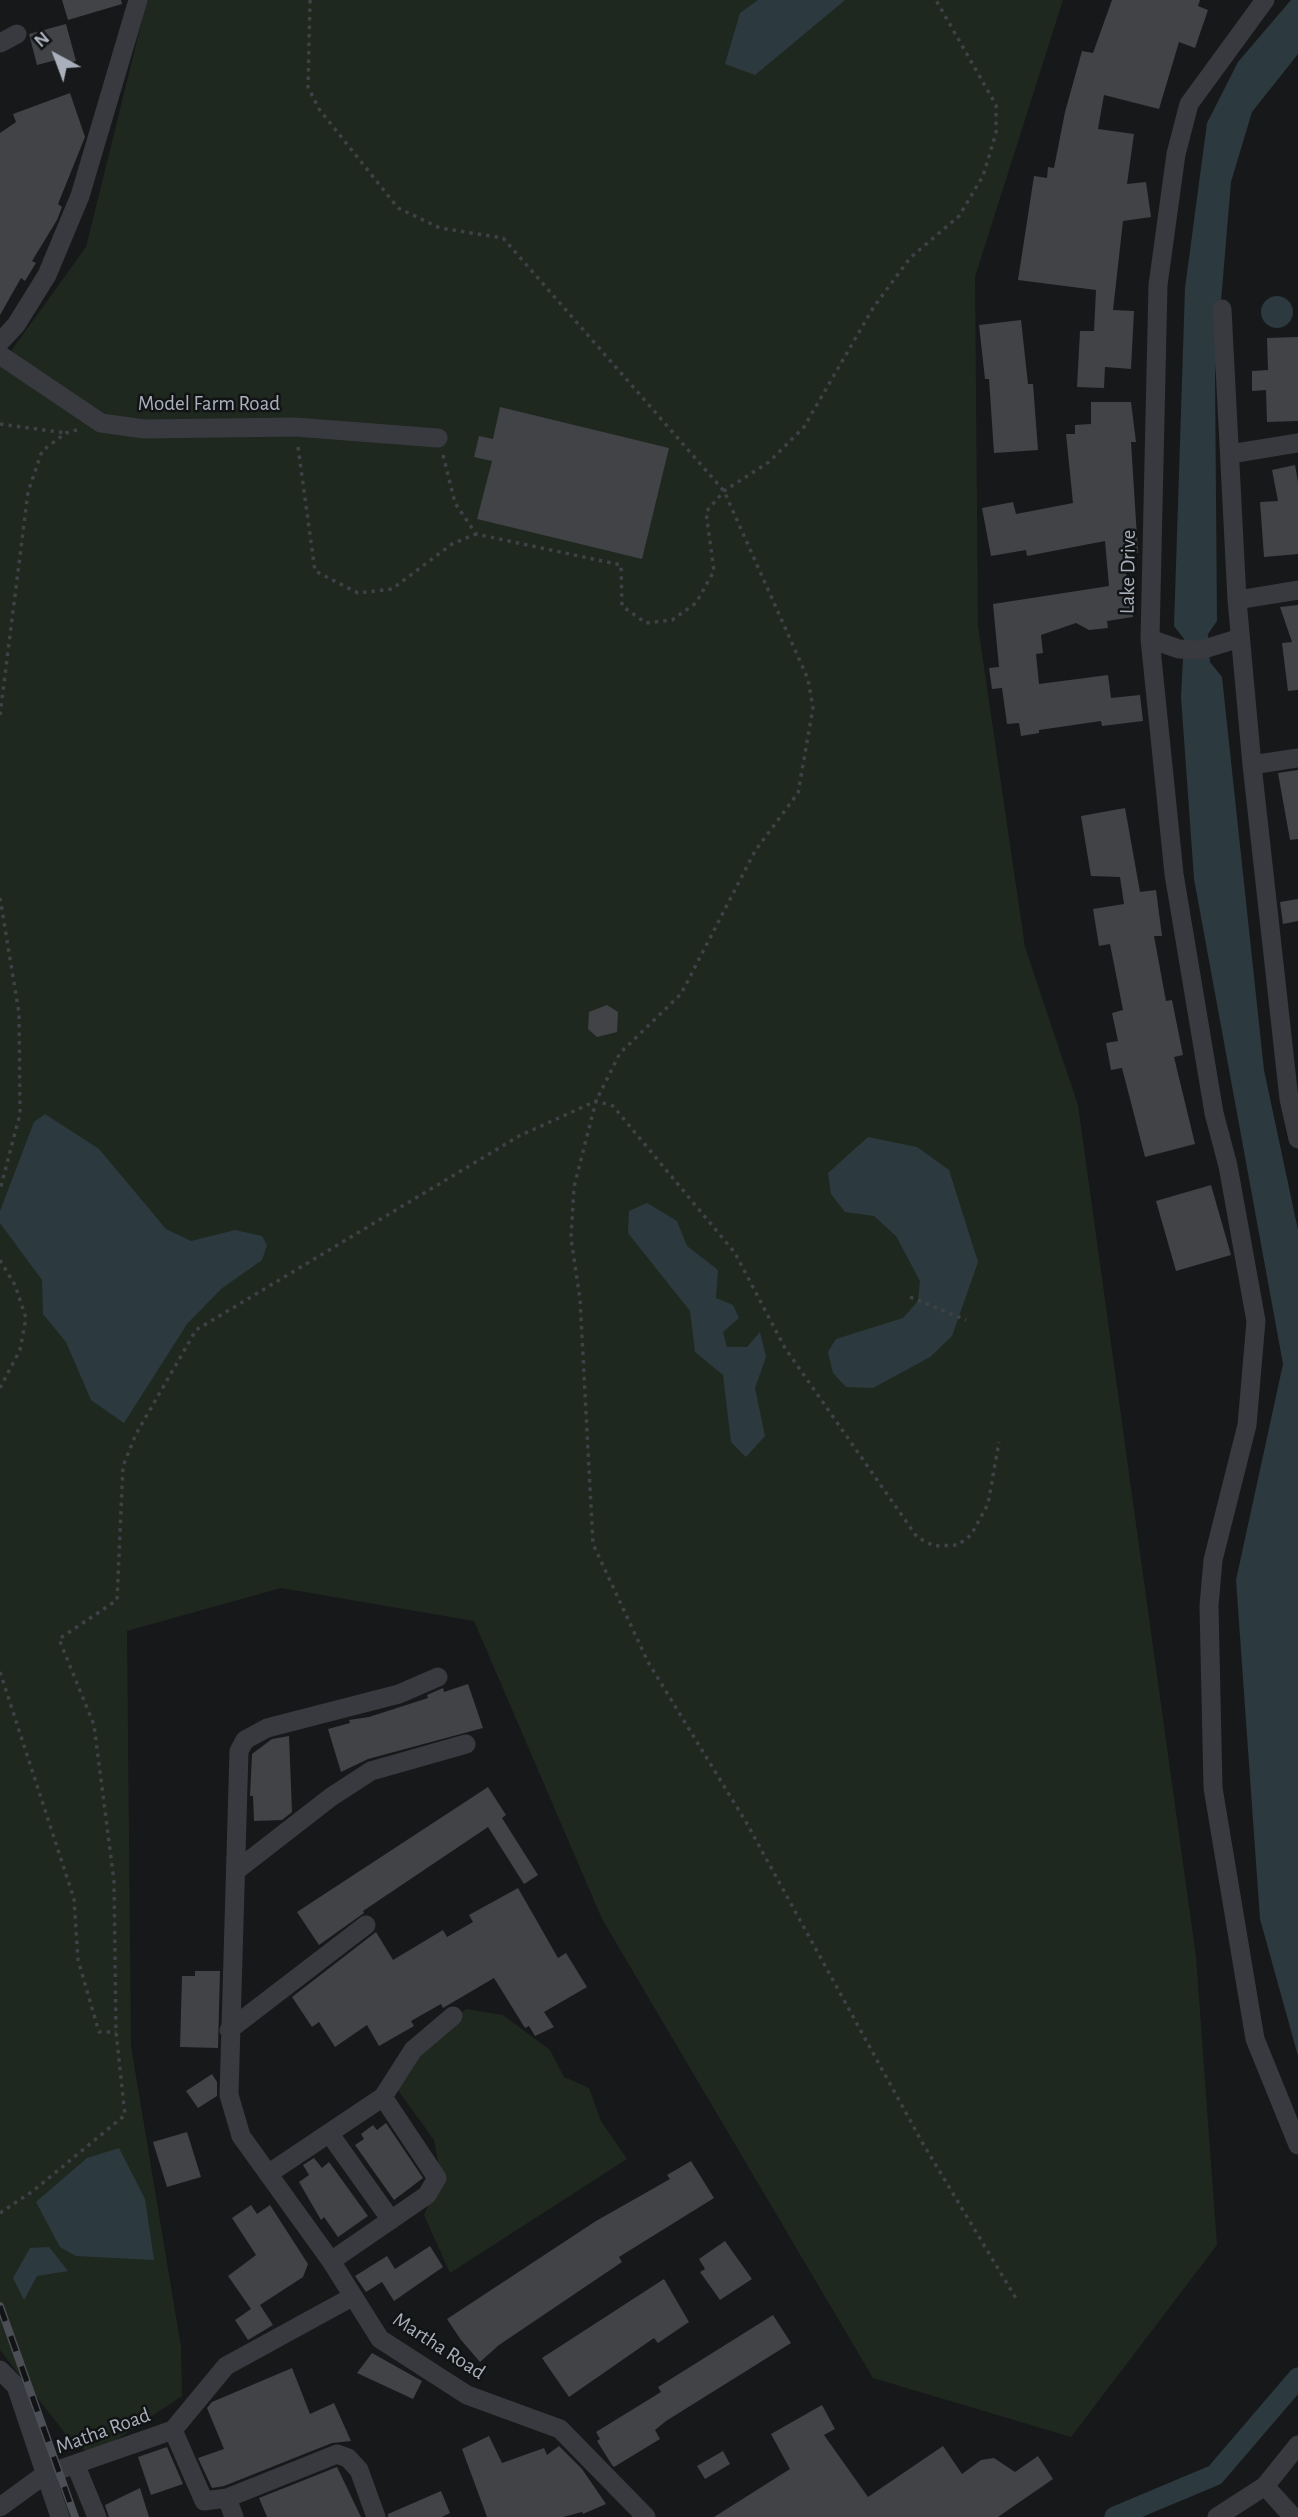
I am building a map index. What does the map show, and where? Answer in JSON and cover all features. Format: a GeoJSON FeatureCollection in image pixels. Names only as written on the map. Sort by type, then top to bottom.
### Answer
{"type":"FeatureCollection","features":[{"type":"Feature","properties":{"kind":"street"},"geometry":{"type":"LineString","coordinates":[[0,342],[16,326],[47,275],[80,196],[138,0]]}},
{"type":"Feature","properties":{"kind":"street","name":"Lake Drive"},"geometry":{"type":"LineString","coordinates":[[1265,0],[1189,104],[1176,154],[1158,285],[1150,639],[1174,874],[1214,1114],[1228,1166],[1256,1321],[1247,1425],[1213,1560],[1210,1595],[1213,1788],[1255,2039],[1298,2145]]}},
{"type":"Feature","properties":{"kind":"street"},"geometry":{"type":"LineString","coordinates":[[1222,309],[1240,638],[1252,765],[1298,1139]]}},
{"type":"Feature","properties":{"kind":"street","name":"Model Farm Road"},"geometry":{"type":"LineString","coordinates":[[0,355],[101,423],[144,429],[295,427],[438,438]]}},
{"type":"Feature","properties":{"kind":"street"},"geometry":{"type":"LineString","coordinates":[[1230,454],[1298,443]]}},
{"type":"Feature","properties":{"kind":"street"},"geometry":{"type":"LineString","coordinates":[[1237,600],[1298,590]]}},
{"type":"Feature","properties":{"kind":"street"},"geometry":{"type":"LineString","coordinates":[[1150,639],[1178,649],[1201,650],[1240,638]]}},
{"type":"Feature","properties":{"kind":"street"},"geometry":{"type":"LineString","coordinates":[[1252,765],[1298,758]]}},
{"type":"Feature","properties":{"kind":"street","name":"Martha Road"},"geometry":{"type":"LineString","coordinates":[[438,1676],[399,1694],[267,1728],[245,1740],[239,1751],[229,2095],[241,2136],[331,2261],[380,2339],[467,2395],[560,2429],[646,2517]]}},
{"type":"Feature","properties":{"kind":"street"},"geometry":{"type":"LineString","coordinates":[[237,1870],[331,1797],[371,1771],[466,1744]]}},
{"type":"Feature","properties":{"kind":"street"},"geometry":{"type":"LineString","coordinates":[[229,2030],[366,1925]]}},
{"type":"Feature","properties":{"kind":"street"},"geometry":{"type":"LineString","coordinates":[[268,2174],[383,2097],[413,2050],[453,2016]]}},
{"type":"Feature","properties":{"kind":"street"},"geometry":{"type":"LineString","coordinates":[[331,2261],[427,2195],[437,2178],[383,2097]]}},
{"type":"Feature","properties":{"kind":"street"},"geometry":{"type":"LineString","coordinates":[[329,2133],[391,2220]]}},
{"type":"Feature","properties":{"kind":"street","name":"Matha Road"},"geometry":{"type":"LineString","coordinates":[[0,2507],[44,2475],[173,2430],[226,2366],[352,2297]]}},
{"type":"Feature","properties":{"kind":"street"},"geometry":{"type":"LineString","coordinates":[[0,2370],[16,2386],[60,2517]]}},
{"type":"Feature","properties":{"kind":"street"},"geometry":{"type":"LineString","coordinates":[[173,2430],[200,2497],[211,2503],[337,2454],[348,2458],[359,2470],[376,2517]]}},
{"type":"Feature","properties":{"kind":"street"},"geometry":{"type":"LineString","coordinates":[[1217,2517],[1265,2486],[1298,2445]]}},
{"type":"Feature","properties":{"kind":"street"},"geometry":{"type":"LineString","coordinates":[[76,2466],[97,2517]]}},
{"type":"Feature","properties":{"kind":"street"},"geometry":{"type":"LineString","coordinates":[[1265,2486],[1293,2517]]}},
{"type":"Feature","properties":{"kind":"street"},"geometry":{"type":"LineString","coordinates":[[227,2498],[234,2517]]}},
{"type":"Feature","properties":{"kind":"path"},"geometry":{"type":"LineString","coordinates":[[310,0],[308,87],[319,109],[398,208],[440,228],[503,239],[724,491],[808,679],[813,708],[798,793],[755,851],[681,995],[620,1053],[596,1101],[574,1187],[570,1238],[580,1299],[593,1544],[648,1662],[746,1822],[922,2142],[1017,2300]]}},
{"type":"Feature","properties":{"kind":"path"},"geometry":{"type":"LineString","coordinates":[[295,427],[315,571],[358,593],[392,589],[452,544],[476,534],[621,565],[622,606],[646,623],[672,620],[696,603],[714,571],[706,512],[724,491],[769,462],[804,427],[873,308],[910,258],[959,216],[983,176],[996,133],[996,105],[936,0]]}},
{"type":"Feature","properties":{"kind":"path"},"geometry":{"type":"LineString","coordinates":[[0,715],[28,492],[42,451],[66,433],[101,423]]}},
{"type":"Feature","properties":{"kind":"path"},"geometry":{"type":"LineString","coordinates":[[0,424],[66,433]]}},
{"type":"Feature","properties":{"kind":"path"},"geometry":{"type":"LineString","coordinates":[[438,438],[455,503],[476,534]]}},
{"type":"Feature","properties":{"kind":"path"},"geometry":{"type":"LineString","coordinates":[[0,898],[19,1013],[20,1114],[0,1190]]}},
{"type":"Feature","properties":{"kind":"path"},"geometry":{"type":"LineString","coordinates":[[0,2213],[33,2191],[125,2115],[116,2032],[114,1881],[94,1725],[59,1639],[117,1600],[123,1466],[136,1434],[196,1330],[519,1136],[596,1101],[613,1106],[735,1253],[785,1348],[917,1537],[934,1546],[958,1545],[971,1535],[988,1504],[999,1442]]}},
{"type":"Feature","properties":{"kind":"path"},"geometry":{"type":"LineString","coordinates":[[0,1260],[15,1285],[26,1318],[20,1350],[0,1388]]}},
{"type":"Feature","properties":{"kind":"path"},"geometry":{"type":"LineString","coordinates":[[910,1297],[966,1320]]}},
{"type":"Feature","properties":{"kind":"path"},"geometry":{"type":"LineString","coordinates":[[0,1672],[74,1899],[78,1961],[99,2032],[116,2032]]}},
{"type":"Feature","properties":{"kind":"shaded area"},"geometry":{"type":"Polygon","coordinates":[[[147,0],[1063,0],[975,277],[978,626],[1025,947],[1078,1105],[1196,1957],[1217,2245],[1071,2437],[873,2378],[602,1919],[474,1621],[281,1588],[127,1631],[131,2046],[181,2347],[182,2396],[92,2456],[67,2436],[0,2350],[0,355],[6,358],[86,247],[147,0]]]}},
{"type":"Feature","properties":{"kind":"shaded area"},"geometry":{"type":"Polygon","coordinates":[[[758,0],[845,0],[755,75],[725,64],[740,13],[758,0]]]}},
{"type":"Feature","properties":{"kind":"shaded area"},"geometry":{"type":"Polygon","coordinates":[[[1291,0],[1298,0],[1298,54],[1252,112],[1231,182],[1215,373],[1217,621],[1208,634],[1210,662],[1222,677],[1264,1070],[1298,1230],[1298,2056],[1260,1919],[1236,1580],[1283,1364],[1194,879],[1181,697],[1184,639],[1174,626],[1185,288],[1207,123],[1238,62],[1291,0]]]}},
{"type":"Feature","properties":{"kind":"shaded area"},"geometry":{"type":"Polygon","coordinates":[[[1277,296],[1288,301],[1293,312],[1288,323],[1277,328],[1266,323],[1261,312],[1266,301],[1277,296]]]}},
{"type":"Feature","properties":{"kind":"shaded area"},"geometry":{"type":"Polygon","coordinates":[[[45,1114],[99,1149],[166,1229],[191,1241],[235,1230],[262,1236],[267,1245],[262,1260],[221,1289],[187,1324],[124,1423],[91,1400],[66,1342],[43,1314],[42,1280],[0,1223],[0,1211],[34,1122],[45,1114]]]}},
{"type":"Feature","properties":{"kind":"shaded area"},"geometry":{"type":"Polygon","coordinates":[[[868,1137],[917,1147],[949,1170],[978,1262],[952,1336],[930,1357],[873,1388],[846,1387],[833,1373],[828,1352],[836,1339],[903,1318],[918,1301],[920,1281],[896,1236],[874,1216],[845,1212],[831,1194],[828,1173],[868,1137]]]}},
{"type":"Feature","properties":{"kind":"shaded area"},"geometry":{"type":"Polygon","coordinates":[[[647,1203],[677,1221],[687,1246],[718,1270],[716,1298],[733,1305],[739,1318],[723,1332],[727,1347],[747,1347],[760,1332],[766,1357],[755,1388],[765,1436],[746,1457],[731,1442],[723,1375],[695,1352],[690,1311],[628,1233],[629,1211],[647,1203]]]}},
{"type":"Feature","properties":{"kind":"shaded area"},"geometry":{"type":"Polygon","coordinates":[[[466,2009],[503,2015],[550,2050],[564,2077],[589,2088],[601,2121],[627,2159],[450,2273],[424,2215],[441,2177],[434,2140],[395,2086],[419,2046],[466,2009]]]}},
{"type":"Feature","properties":{"kind":"shaded area"},"geometry":{"type":"Polygon","coordinates":[[[119,2148],[145,2199],[154,2260],[76,2256],[60,2247],[36,2202],[87,2158],[119,2148]]]}},
{"type":"Feature","properties":{"kind":"shaded area"},"geometry":{"type":"Polygon","coordinates":[[[49,2247],[68,2271],[37,2276],[24,2300],[13,2278],[30,2248],[49,2247]]]}},
{"type":"Feature","properties":{"kind":"building"},"geometry":{"type":"Polygon","coordinates":[[[62,0],[121,0],[122,4],[68,20],[62,0]]]}},
{"type":"Feature","properties":{"kind":"building"},"geometry":{"type":"Polygon","coordinates":[[[1112,0],[1200,0],[1198,6],[1208,10],[1195,48],[1179,42],[1159,109],[1104,95],[1098,129],[1134,134],[1127,184],[1146,182],[1151,217],[1123,221],[1113,310],[1134,311],[1131,369],[1105,367],[1104,388],[1077,387],[1080,331],[1094,331],[1096,290],[1018,280],[1034,176],[1047,178],[1048,167],[1054,168],[1065,112],[1082,51],[1093,53],[1112,0]]]}},
{"type":"Feature","properties":{"kind":"building"},"geometry":{"type":"Polygon","coordinates":[[[66,24],[76,61],[61,65],[60,59],[37,65],[29,34],[66,24]]]}},
{"type":"Feature","properties":{"kind":"building"},"geometry":{"type":"Polygon","coordinates":[[[70,93],[85,137],[58,204],[62,207],[57,220],[32,261],[36,263],[25,281],[21,278],[0,315],[0,133],[16,122],[13,114],[70,93]]]}},
{"type":"Feature","properties":{"kind":"building"},"geometry":{"type":"Polygon","coordinates":[[[1021,320],[1028,384],[1033,384],[1038,450],[994,453],[989,379],[985,379],[979,325],[1021,320]]]}},
{"type":"Feature","properties":{"kind":"building"},"geometry":{"type":"Polygon","coordinates":[[[1298,337],[1298,421],[1267,422],[1266,390],[1252,391],[1252,371],[1268,370],[1267,338],[1298,337]]]}},
{"type":"Feature","properties":{"kind":"building"},"geometry":{"type":"Polygon","coordinates":[[[1091,402],[1131,402],[1136,442],[1131,442],[1138,553],[1123,554],[1133,617],[1107,621],[1108,628],[1089,630],[1076,623],[1041,635],[1043,653],[1036,654],[1039,684],[1108,675],[1111,698],[1140,695],[1143,721],[1102,726],[1101,721],[1039,730],[1039,733],[1021,736],[1019,723],[1007,724],[1002,688],[992,689],[989,668],[999,667],[993,604],[1109,586],[1105,541],[1027,556],[1026,550],[991,556],[982,508],[1013,502],[1016,514],[1073,503],[1066,434],[1075,434],[1075,425],[1091,424],[1091,402]]]}},
{"type":"Feature","properties":{"kind":"building"},"geometry":{"type":"Polygon","coordinates":[[[500,407],[669,448],[642,559],[477,519],[492,461],[474,457],[479,436],[493,439],[500,407]]]}},
{"type":"Feature","properties":{"kind":"building"},"geometry":{"type":"Polygon","coordinates":[[[1295,465],[1298,482],[1298,554],[1264,557],[1260,502],[1278,501],[1272,470],[1295,465]]]}},
{"type":"Feature","properties":{"kind":"building"},"geometry":{"type":"Polygon","coordinates":[[[1298,605],[1298,690],[1288,691],[1282,643],[1292,642],[1280,607],[1298,605]]]}},
{"type":"Feature","properties":{"kind":"building"},"geometry":{"type":"Polygon","coordinates":[[[1298,770],[1298,839],[1290,840],[1278,773],[1298,770]]]}},
{"type":"Feature","properties":{"kind":"building"},"geometry":{"type":"Polygon","coordinates":[[[1125,808],[1140,892],[1156,890],[1162,936],[1154,936],[1166,1001],[1172,1000],[1183,1055],[1174,1057],[1195,1144],[1145,1157],[1122,1068],[1111,1070],[1106,1043],[1118,1041],[1112,1013],[1123,1010],[1110,944],[1099,946],[1093,909],[1124,904],[1120,877],[1091,876],[1081,816],[1125,808]]]}},
{"type":"Feature","properties":{"kind":"building"},"geometry":{"type":"Polygon","coordinates":[[[1298,899],[1298,921],[1283,924],[1280,902],[1298,899]]]}},
{"type":"Feature","properties":{"kind":"building"},"geometry":{"type":"Polygon","coordinates":[[[607,1005],[618,1012],[617,1032],[597,1037],[588,1029],[589,1012],[607,1005]]]}},
{"type":"Feature","properties":{"kind":"building"},"geometry":{"type":"Polygon","coordinates":[[[1211,1185],[1231,1255],[1176,1271],[1156,1201],[1211,1185]]]}},
{"type":"Feature","properties":{"kind":"building"},"geometry":{"type":"Polygon","coordinates":[[[468,1684],[483,1728],[368,1759],[341,1772],[328,1729],[350,1723],[349,1720],[369,1717],[428,1698],[427,1695],[443,1688],[444,1692],[468,1684]]]}},
{"type":"Feature","properties":{"kind":"building"},"geometry":{"type":"Polygon","coordinates":[[[289,1736],[292,1812],[282,1820],[254,1821],[253,1796],[250,1796],[252,1754],[272,1739],[289,1736]]]}},
{"type":"Feature","properties":{"kind":"building"},"geometry":{"type":"Polygon","coordinates":[[[488,1787],[506,1815],[502,1818],[538,1875],[524,1884],[488,1827],[363,1911],[364,1913],[319,1945],[297,1912],[488,1787]]]}},
{"type":"Feature","properties":{"kind":"building"},"geometry":{"type":"Polygon","coordinates":[[[518,1888],[558,1958],[566,1953],[587,1987],[544,2012],[554,2027],[535,2036],[529,2026],[525,2028],[494,1978],[443,2008],[441,2004],[411,2021],[414,2026],[379,2046],[367,2025],[335,2047],[319,2022],[312,2027],[292,1997],[376,1932],[393,1960],[443,1930],[447,1937],[473,1922],[469,1915],[518,1888]]]}},
{"type":"Feature","properties":{"kind":"building"},"geometry":{"type":"Polygon","coordinates":[[[195,1971],[220,1971],[218,2048],[180,2047],[182,1976],[195,1976],[195,1971]]]}},
{"type":"Feature","properties":{"kind":"building"},"geometry":{"type":"Polygon","coordinates":[[[212,2074],[217,2082],[217,2096],[198,2108],[186,2091],[212,2074]]]}},
{"type":"Feature","properties":{"kind":"building"},"geometry":{"type":"Polygon","coordinates":[[[386,2123],[423,2178],[394,2200],[355,2145],[364,2139],[361,2134],[373,2125],[377,2130],[386,2123]]]}},
{"type":"Feature","properties":{"kind":"building"},"geometry":{"type":"Polygon","coordinates":[[[187,2132],[201,2177],[167,2187],[153,2142],[187,2132]]]}},
{"type":"Feature","properties":{"kind":"building"},"geometry":{"type":"Polygon","coordinates":[[[314,2158],[322,2168],[329,2162],[368,2216],[338,2237],[324,2217],[321,2220],[299,2182],[309,2175],[303,2165],[314,2158]]]}},
{"type":"Feature","properties":{"kind":"building"},"geometry":{"type":"Polygon","coordinates":[[[691,2161],[714,2198],[619,2257],[622,2262],[499,2345],[480,2362],[461,2340],[447,2319],[596,2221],[670,2179],[667,2175],[691,2161]]]}},
{"type":"Feature","properties":{"kind":"building"},"geometry":{"type":"Polygon","coordinates":[[[251,2205],[257,2214],[270,2205],[308,2264],[303,2277],[260,2305],[273,2325],[248,2340],[235,2320],[251,2309],[228,2276],[256,2255],[232,2218],[251,2205]]]}},
{"type":"Feature","properties":{"kind":"building"},"geometry":{"type":"Polygon","coordinates":[[[725,2241],[752,2279],[720,2300],[700,2272],[705,2269],[699,2259],[725,2241]]]}},
{"type":"Feature","properties":{"kind":"building"},"geometry":{"type":"Polygon","coordinates":[[[430,2246],[443,2267],[394,2301],[382,2282],[366,2292],[355,2276],[387,2256],[395,2269],[430,2246]]]}},
{"type":"Feature","properties":{"kind":"building"},"geometry":{"type":"Polygon","coordinates":[[[664,2279],[689,2322],[658,2343],[654,2338],[569,2397],[542,2358],[664,2279]]]}},
{"type":"Feature","properties":{"kind":"building"},"geometry":{"type":"Polygon","coordinates":[[[773,2315],[791,2343],[666,2421],[655,2430],[660,2439],[614,2467],[612,2465],[597,2441],[600,2439],[596,2432],[661,2392],[658,2387],[773,2315]]]}},
{"type":"Feature","properties":{"kind":"building"},"geometry":{"type":"Polygon","coordinates":[[[372,2353],[422,2381],[413,2399],[357,2373],[372,2353]]]}},
{"type":"Feature","properties":{"kind":"building"},"geometry":{"type":"Polygon","coordinates":[[[292,2368],[310,2414],[334,2403],[351,2441],[332,2443],[224,2486],[212,2488],[198,2458],[224,2449],[207,2408],[212,2402],[292,2368]]]}},
{"type":"Feature","properties":{"kind":"building"},"geometry":{"type":"Polygon","coordinates":[[[822,2405],[835,2429],[824,2435],[868,2497],[943,2446],[962,2474],[981,2460],[994,2458],[1015,2472],[1038,2456],[1053,2479],[998,2517],[714,2517],[790,2469],[771,2434],[822,2405]]]}},
{"type":"Feature","properties":{"kind":"building"},"geometry":{"type":"Polygon","coordinates":[[[489,2436],[502,2463],[544,2448],[547,2455],[559,2446],[582,2469],[606,2504],[583,2514],[582,2512],[563,2517],[487,2517],[462,2449],[489,2436]]]}},
{"type":"Feature","properties":{"kind":"building"},"geometry":{"type":"Polygon","coordinates":[[[167,2447],[183,2484],[151,2495],[138,2457],[167,2447]]]}},
{"type":"Feature","properties":{"kind":"building"},"geometry":{"type":"Polygon","coordinates":[[[723,2451],[730,2464],[705,2479],[697,2466],[723,2451]]]}},
{"type":"Feature","properties":{"kind":"building"},"geometry":{"type":"Polygon","coordinates":[[[337,2467],[361,2517],[267,2517],[259,2498],[337,2467]]]}},
{"type":"Feature","properties":{"kind":"building"},"geometry":{"type":"Polygon","coordinates":[[[140,2488],[149,2517],[109,2517],[105,2505],[140,2488]]]}},
{"type":"Feature","properties":{"kind":"building"},"geometry":{"type":"Polygon","coordinates":[[[441,2491],[450,2513],[442,2517],[388,2517],[388,2514],[441,2491]]]}},
{"type":"Feature","properties":{"kind":"waterway"},"geometry":{"type":"LineString","coordinates":[[1115,2517],[1215,2475],[1298,2378]]}},
{"type":"Feature","properties":{"kind":"railway"},"geometry":{"type":"LineString","coordinates":[[0,2306],[75,2517]]}}]}
